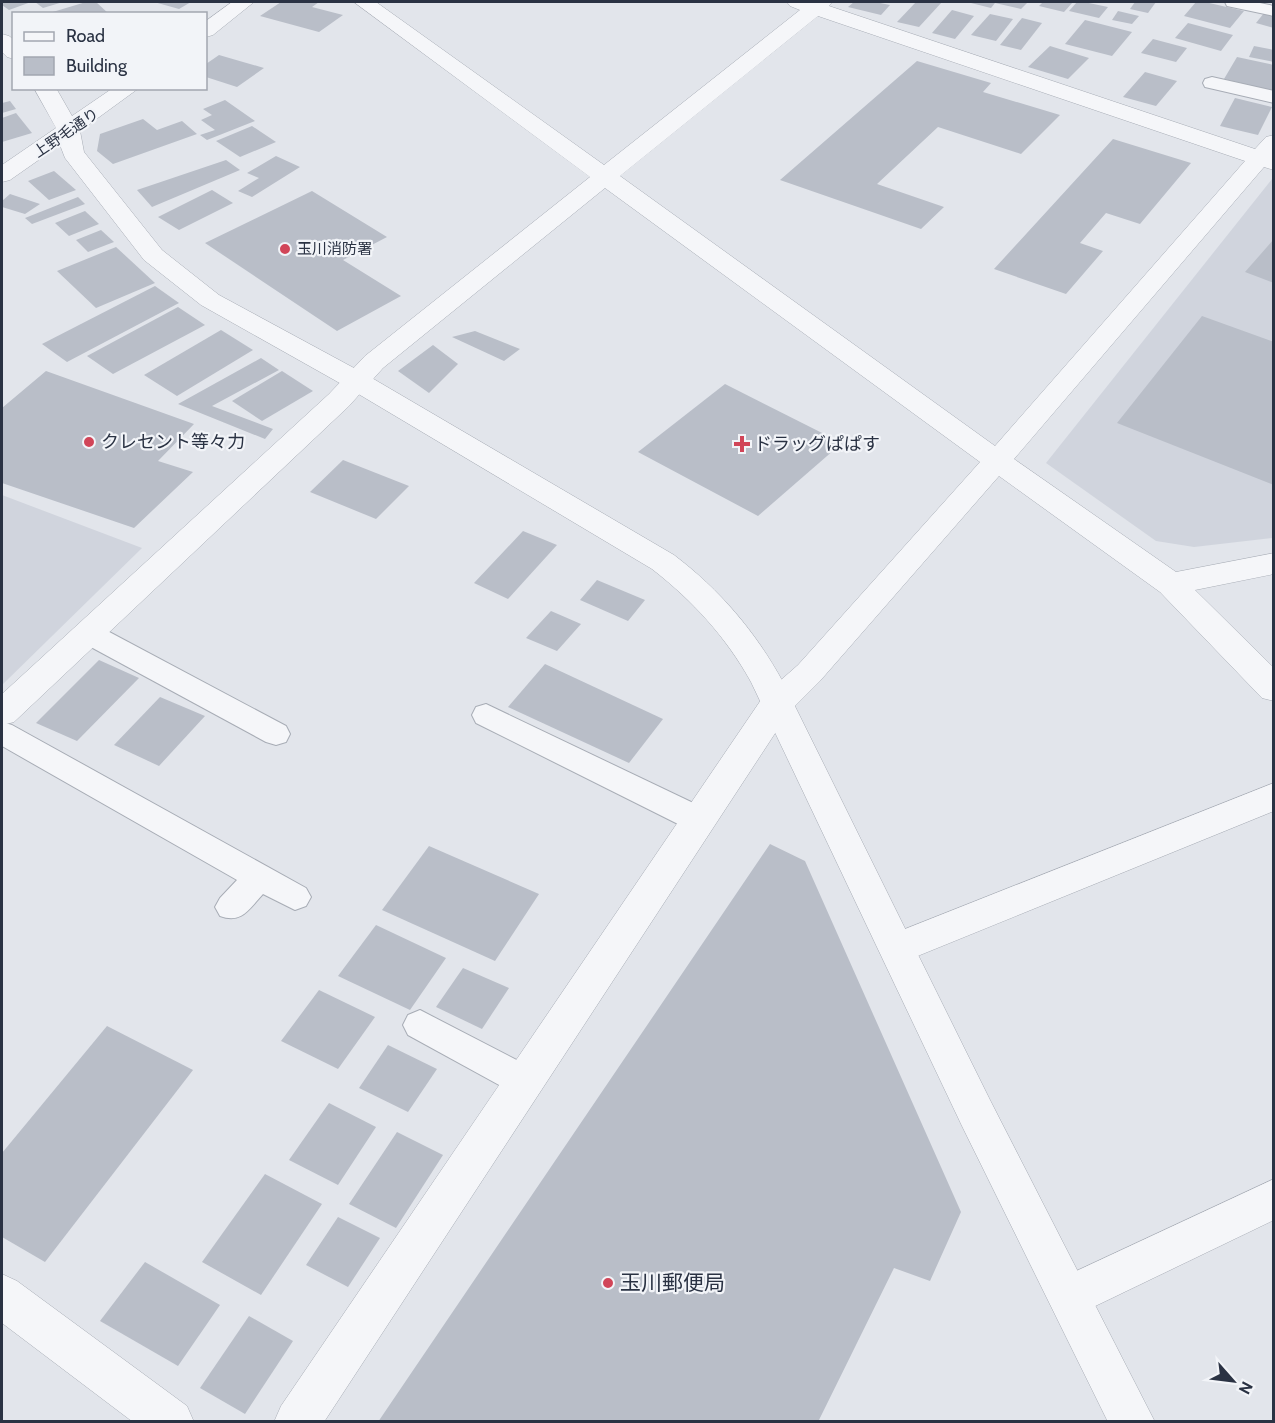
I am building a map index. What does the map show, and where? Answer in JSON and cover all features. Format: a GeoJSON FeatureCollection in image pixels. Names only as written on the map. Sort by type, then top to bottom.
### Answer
{"type":"FeatureCollection","features":[{"type":"Feature","properties":{"kind":"street"},"geometry":{"type":"LineString","coordinates":[[207,30],[244,2]]}},
{"type":"Feature","properties":{"kind":"street"},"geometry":{"type":"LineString","coordinates":[[364,2],[997,461],[1171,584],[1274,689]]}},
{"type":"Feature","properties":{"kind":"street"},"geometry":{"type":"LineString","coordinates":[[2,713],[339,400],[355,380],[388,350],[605,176],[811,3],[1269,155],[808,673],[777,703],[297,1422]]}},
{"type":"Feature","properties":{"kind":"street"},"geometry":{"type":"LineString","coordinates":[[47,90],[69,131],[73,153],[153,255],[179,277],[210,300],[355,380],[653,556],[682,576],[731,624],[756,662],[777,703],[898,948],[976,1113],[1132,1422]]}},
{"type":"Feature","properties":{"kind":"street","name":"上野毛通り"},"geometry":{"type":"LineString","coordinates":[[2,175],[69,131],[125,90]]}},
{"type":"Feature","properties":{"kind":"street"},"geometry":{"type":"LineString","coordinates":[[1171,584],[1274,563]]}},
{"type":"Feature","properties":{"kind":"street"},"geometry":{"type":"LineString","coordinates":[[898,948],[1274,796]]}},
{"type":"Feature","properties":{"kind":"street"},"geometry":{"type":"LineString","coordinates":[[1070,1296],[1274,1199]]}},
{"type":"Feature","properties":{"kind":"street"},"geometry":{"type":"LineString","coordinates":[[2,1296],[171,1422]]}},
{"type":"Feature","properties":{"kind":"lane"},"geometry":{"type":"LineString","coordinates":[[1233,2],[1274,11]]}},
{"type":"Feature","properties":{"kind":"lane"},"geometry":{"type":"LineString","coordinates":[[1212,83],[1274,97]]}},
{"type":"Feature","properties":{"kind":"lane"},"geometry":{"type":"LineString","coordinates":[[88,633],[276,734]]}},
{"type":"Feature","properties":{"kind":"lane"},"geometry":{"type":"LineString","coordinates":[[486,715],[699,820]]}},
{"type":"Feature","properties":{"kind":"lane"},"geometry":{"type":"LineString","coordinates":[[2,733],[295,897]]}},
{"type":"Feature","properties":{"kind":"lane"},"geometry":{"type":"LineString","coordinates":[[231,907],[259,877]]}},
{"type":"Feature","properties":{"kind":"lane"},"geometry":{"type":"LineString","coordinates":[[420,1025],[524,1081]]}},
{"type":"Feature","properties":{"kind":"shaded area"},"geometry":{"type":"Polygon","coordinates":[[[1272,179],[1273,538],[1194,547],[1156,541],[1046,463],[1272,179]]]}},
{"type":"Feature","properties":{"kind":"shaded area"},"geometry":{"type":"Polygon","coordinates":[[[2,495],[142,548],[2,685],[2,495]]]}},
{"type":"Feature","properties":{"kind":"building"},"geometry":{"type":"Polygon","coordinates":[[[2,2],[31,2],[9,10],[2,5],[2,2]]]}},
{"type":"Feature","properties":{"kind":"building"},"geometry":{"type":"Polygon","coordinates":[[[35,2],[63,2],[43,8],[35,2]]]}},
{"type":"Feature","properties":{"kind":"building"},"geometry":{"type":"Polygon","coordinates":[[[86,2],[96,2],[107,12],[53,12],[86,2]]]}},
{"type":"Feature","properties":{"kind":"building"},"geometry":{"type":"Polygon","coordinates":[[[154,2],[191,2],[179,9],[154,2]]]}},
{"type":"Feature","properties":{"kind":"building"},"geometry":{"type":"Polygon","coordinates":[[[281,2],[319,2],[312,7],[343,15],[319,32],[260,16],[281,2]]]}},
{"type":"Feature","properties":{"kind":"building"},"geometry":{"type":"Polygon","coordinates":[[[854,2],[890,5],[881,15],[848,7],[854,2]]]}},
{"type":"Feature","properties":{"kind":"building"},"geometry":{"type":"Polygon","coordinates":[[[916,2],[942,2],[919,27],[897,22],[916,2]]]}},
{"type":"Feature","properties":{"kind":"building"},"geometry":{"type":"Polygon","coordinates":[[[967,2],[1028,2],[1021,9],[995,3],[991,8],[967,2]]]}},
{"type":"Feature","properties":{"kind":"building"},"geometry":{"type":"Polygon","coordinates":[[[1043,2],[1073,2],[1064,12],[1039,6],[1043,2]]]}},
{"type":"Feature","properties":{"kind":"building"},"geometry":{"type":"Polygon","coordinates":[[[1077,2],[1108,7],[1099,18],[1069,11],[1077,2]]]}},
{"type":"Feature","properties":{"kind":"building"},"geometry":{"type":"Polygon","coordinates":[[[1135,2],[1156,2],[1148,13],[1130,9],[1135,2]]]}},
{"type":"Feature","properties":{"kind":"building"},"geometry":{"type":"Polygon","coordinates":[[[1196,2],[1244,11],[1230,28],[1184,16],[1196,2]]]}},
{"type":"Feature","properties":{"kind":"building"},"geometry":{"type":"Polygon","coordinates":[[[952,10],[974,16],[955,39],[932,33],[952,10]]]}},
{"type":"Feature","properties":{"kind":"building"},"geometry":{"type":"Polygon","coordinates":[[[1118,11],[1139,16],[1132,24],[1112,20],[1118,11]]]}},
{"type":"Feature","properties":{"kind":"building"},"geometry":{"type":"Polygon","coordinates":[[[1264,13],[1274,16],[1274,28],[1256,23],[1264,13]]]}},
{"type":"Feature","properties":{"kind":"building"},"geometry":{"type":"Polygon","coordinates":[[[990,14],[1013,19],[996,41],[971,35],[990,14]]]}},
{"type":"Feature","properties":{"kind":"building"},"geometry":{"type":"Polygon","coordinates":[[[1022,18],[1042,23],[1021,50],[1000,45],[1022,18]]]}},
{"type":"Feature","properties":{"kind":"building"},"geometry":{"type":"Polygon","coordinates":[[[1085,20],[1132,32],[1112,56],[1065,44],[1085,20]]]}},
{"type":"Feature","properties":{"kind":"building"},"geometry":{"type":"Polygon","coordinates":[[[1188,23],[1233,35],[1221,51],[1175,38],[1188,23]]]}},
{"type":"Feature","properties":{"kind":"building"},"geometry":{"type":"Polygon","coordinates":[[[1153,39],[1187,48],[1176,62],[1141,53],[1153,39]]]}},
{"type":"Feature","properties":{"kind":"building"},"geometry":{"type":"Polygon","coordinates":[[[1050,46],[1089,58],[1068,79],[1028,67],[1050,46]]]}},
{"type":"Feature","properties":{"kind":"building"},"geometry":{"type":"Polygon","coordinates":[[[1254,46],[1274,50],[1274,62],[1249,57],[1254,46]]]}},
{"type":"Feature","properties":{"kind":"building"},"geometry":{"type":"Polygon","coordinates":[[[219,55],[264,68],[237,87],[207,77],[207,63],[219,55]]]}},
{"type":"Feature","properties":{"kind":"building"},"geometry":{"type":"Polygon","coordinates":[[[1237,57],[1274,65],[1274,91],[1224,79],[1237,57]]]}},
{"type":"Feature","properties":{"kind":"building"},"geometry":{"type":"Polygon","coordinates":[[[917,61],[991,83],[983,92],[1060,115],[1021,154],[938,127],[877,184],[944,207],[921,229],[780,180],[917,61]]]}},
{"type":"Feature","properties":{"kind":"building"},"geometry":{"type":"Polygon","coordinates":[[[1145,72],[1177,81],[1156,106],[1123,97],[1145,72]]]}},
{"type":"Feature","properties":{"kind":"building"},"geometry":{"type":"Polygon","coordinates":[[[1235,98],[1272,107],[1258,135],[1220,126],[1235,98]]]}},
{"type":"Feature","properties":{"kind":"building"},"geometry":{"type":"Polygon","coordinates":[[[225,100],[255,121],[207,140],[200,135],[215,130],[201,120],[212,115],[203,109],[225,100]]]}},
{"type":"Feature","properties":{"kind":"building"},"geometry":{"type":"Polygon","coordinates":[[[10,101],[16,109],[2,113],[2,103],[10,101]]]}},
{"type":"Feature","properties":{"kind":"building"},"geometry":{"type":"Polygon","coordinates":[[[16,113],[32,133],[2,142],[2,118],[16,113]]]}},
{"type":"Feature","properties":{"kind":"building"},"geometry":{"type":"Polygon","coordinates":[[[143,119],[157,130],[182,121],[197,134],[113,164],[97,151],[100,134],[143,119]]]}},
{"type":"Feature","properties":{"kind":"building"},"geometry":{"type":"Polygon","coordinates":[[[252,126],[276,142],[240,157],[216,141],[252,126]]]}},
{"type":"Feature","properties":{"kind":"building"},"geometry":{"type":"Polygon","coordinates":[[[1113,139],[1191,163],[1140,224],[1106,213],[1080,243],[1103,251],[1066,294],[994,269],[1113,139]]]}},
{"type":"Feature","properties":{"kind":"building"},"geometry":{"type":"Polygon","coordinates":[[[276,156],[300,167],[252,197],[238,191],[259,178],[247,173],[276,156]]]}},
{"type":"Feature","properties":{"kind":"building"},"geometry":{"type":"Polygon","coordinates":[[[226,160],[240,170],[152,207],[137,190],[226,160]]]}},
{"type":"Feature","properties":{"kind":"building"},"geometry":{"type":"Polygon","coordinates":[[[54,171],[76,190],[49,200],[28,181],[54,171]]]}},
{"type":"Feature","properties":{"kind":"building"},"geometry":{"type":"Polygon","coordinates":[[[212,190],[233,203],[179,230],[158,217],[212,190]]]}},
{"type":"Feature","properties":{"kind":"building"},"geometry":{"type":"Polygon","coordinates":[[[312,191],[387,237],[343,260],[401,296],[337,331],[205,243],[312,191]]]}},
{"type":"Feature","properties":{"kind":"building"},"geometry":{"type":"Polygon","coordinates":[[[10,194],[40,204],[25,214],[2,207],[2,201],[10,194]]]}},
{"type":"Feature","properties":{"kind":"building"},"geometry":{"type":"Polygon","coordinates":[[[78,197],[85,204],[32,224],[25,218],[78,197]]]}},
{"type":"Feature","properties":{"kind":"building"},"geometry":{"type":"Polygon","coordinates":[[[85,211],[99,224],[69,236],[55,223],[85,211]]]}},
{"type":"Feature","properties":{"kind":"building"},"geometry":{"type":"Polygon","coordinates":[[[101,230],[114,242],[88,252],[76,240],[101,230]]]}},
{"type":"Feature","properties":{"kind":"building"},"geometry":{"type":"Polygon","coordinates":[[[1274,239],[1274,283],[1245,272],[1274,239]]]}},
{"type":"Feature","properties":{"kind":"building"},"geometry":{"type":"Polygon","coordinates":[[[116,247],[155,283],[96,308],[57,271],[116,247]]]}},
{"type":"Feature","properties":{"kind":"building"},"geometry":{"type":"Polygon","coordinates":[[[155,286],[179,303],[67,362],[42,344],[155,286]]]}},
{"type":"Feature","properties":{"kind":"building"},"geometry":{"type":"Polygon","coordinates":[[[178,307],[205,325],[113,374],[87,356],[178,307]]]}},
{"type":"Feature","properties":{"kind":"building"},"geometry":{"type":"Polygon","coordinates":[[[1202,316],[1274,342],[1274,485],[1117,423],[1202,316]]]}},
{"type":"Feature","properties":{"kind":"building"},"geometry":{"type":"Polygon","coordinates":[[[221,330],[253,350],[177,396],[144,375],[221,330]]]}},
{"type":"Feature","properties":{"kind":"building"},"geometry":{"type":"Polygon","coordinates":[[[475,331],[520,349],[504,361],[452,337],[475,331]]]}},
{"type":"Feature","properties":{"kind":"building"},"geometry":{"type":"Polygon","coordinates":[[[433,345],[458,364],[429,393],[398,371],[433,345]]]}},
{"type":"Feature","properties":{"kind":"building"},"geometry":{"type":"Polygon","coordinates":[[[261,358],[279,370],[212,406],[273,429],[265,439],[178,404],[261,358]]]}},
{"type":"Feature","properties":{"kind":"building","name":"クレセント等々力"},"geometry":{"type":"Polygon","coordinates":[[[46,371],[194,424],[158,461],[193,472],[134,528],[2,483],[2,408],[46,371]]]}},
{"type":"Feature","properties":{"kind":"building"},"geometry":{"type":"Polygon","coordinates":[[[282,371],[313,391],[262,421],[232,401],[282,371]]]}},
{"type":"Feature","properties":{"kind":"building"},"geometry":{"type":"Polygon","coordinates":[[[725,384],[842,443],[758,516],[638,452],[725,384]]]}},
{"type":"Feature","properties":{"kind":"building"},"geometry":{"type":"Polygon","coordinates":[[[343,460],[409,486],[376,519],[310,492],[343,460]]]}},
{"type":"Feature","properties":{"kind":"building"},"geometry":{"type":"Polygon","coordinates":[[[523,531],[557,545],[508,599],[474,583],[523,531]]]}},
{"type":"Feature","properties":{"kind":"building"},"geometry":{"type":"Polygon","coordinates":[[[597,580],[645,600],[628,621],[580,600],[597,580]]]}},
{"type":"Feature","properties":{"kind":"building"},"geometry":{"type":"Polygon","coordinates":[[[551,611],[581,624],[557,651],[526,638],[551,611]]]}},
{"type":"Feature","properties":{"kind":"building"},"geometry":{"type":"Polygon","coordinates":[[[99,660],[139,678],[77,741],[36,723],[99,660]]]}},
{"type":"Feature","properties":{"kind":"building"},"geometry":{"type":"Polygon","coordinates":[[[545,664],[663,719],[629,763],[508,707],[545,664]]]}},
{"type":"Feature","properties":{"kind":"building"},"geometry":{"type":"Polygon","coordinates":[[[160,697],[205,716],[159,766],[114,745],[160,697]]]}},
{"type":"Feature","properties":{"kind":"building"},"geometry":{"type":"Polygon","coordinates":[[[770,844],[805,861],[961,1212],[930,1281],[894,1268],[818,1422],[378,1422],[770,844]]]}},
{"type":"Feature","properties":{"kind":"building"},"geometry":{"type":"Polygon","coordinates":[[[429,846],[539,894],[495,961],[382,910],[429,846]]]}},
{"type":"Feature","properties":{"kind":"building"},"geometry":{"type":"Polygon","coordinates":[[[376,925],[446,958],[410,1010],[338,976],[376,925]]]}},
{"type":"Feature","properties":{"kind":"building"},"geometry":{"type":"Polygon","coordinates":[[[463,968],[509,988],[482,1029],[436,1007],[463,968]]]}},
{"type":"Feature","properties":{"kind":"building"},"geometry":{"type":"Polygon","coordinates":[[[319,990],[375,1017],[338,1069],[281,1041],[319,990]]]}},
{"type":"Feature","properties":{"kind":"building"},"geometry":{"type":"Polygon","coordinates":[[[107,1026],[193,1070],[45,1262],[2,1237],[2,1153],[107,1026]]]}},
{"type":"Feature","properties":{"kind":"building"},"geometry":{"type":"Polygon","coordinates":[[[388,1045],[437,1069],[408,1112],[359,1088],[388,1045]]]}},
{"type":"Feature","properties":{"kind":"building"},"geometry":{"type":"Polygon","coordinates":[[[329,1103],[376,1127],[338,1185],[289,1160],[329,1103]]]}},
{"type":"Feature","properties":{"kind":"building"},"geometry":{"type":"Polygon","coordinates":[[[397,1132],[443,1155],[396,1228],[349,1204],[397,1132]]]}},
{"type":"Feature","properties":{"kind":"building"},"geometry":{"type":"Polygon","coordinates":[[[265,1174],[322,1204],[261,1295],[202,1262],[265,1174]]]}},
{"type":"Feature","properties":{"kind":"building"},"geometry":{"type":"Polygon","coordinates":[[[338,1217],[380,1238],[348,1287],[306,1265],[338,1217]]]}},
{"type":"Feature","properties":{"kind":"building"},"geometry":{"type":"Polygon","coordinates":[[[145,1262],[220,1305],[178,1366],[100,1321],[145,1262]]]}},
{"type":"Feature","properties":{"kind":"building"},"geometry":{"type":"Polygon","coordinates":[[[249,1316],[293,1341],[245,1414],[200,1388],[249,1316]]]}},
{"type":"Feature","properties":{"kind":"place","name":"玉川消防署"},"geometry":{"type":"Point","coordinates":[285,249]}},
{"type":"Feature","properties":{"kind":"place","name":"クレセント等々力"},"geometry":{"type":"Point","coordinates":[89,442]}},
{"type":"Feature","properties":{"kind":"place","name":"ドラッグぱぱす"},"geometry":{"type":"Point","coordinates":[742,444]}},
{"type":"Feature","properties":{"kind":"place","name":"玉川郵便局"},"geometry":{"type":"Point","coordinates":[608,1283]}}]}
